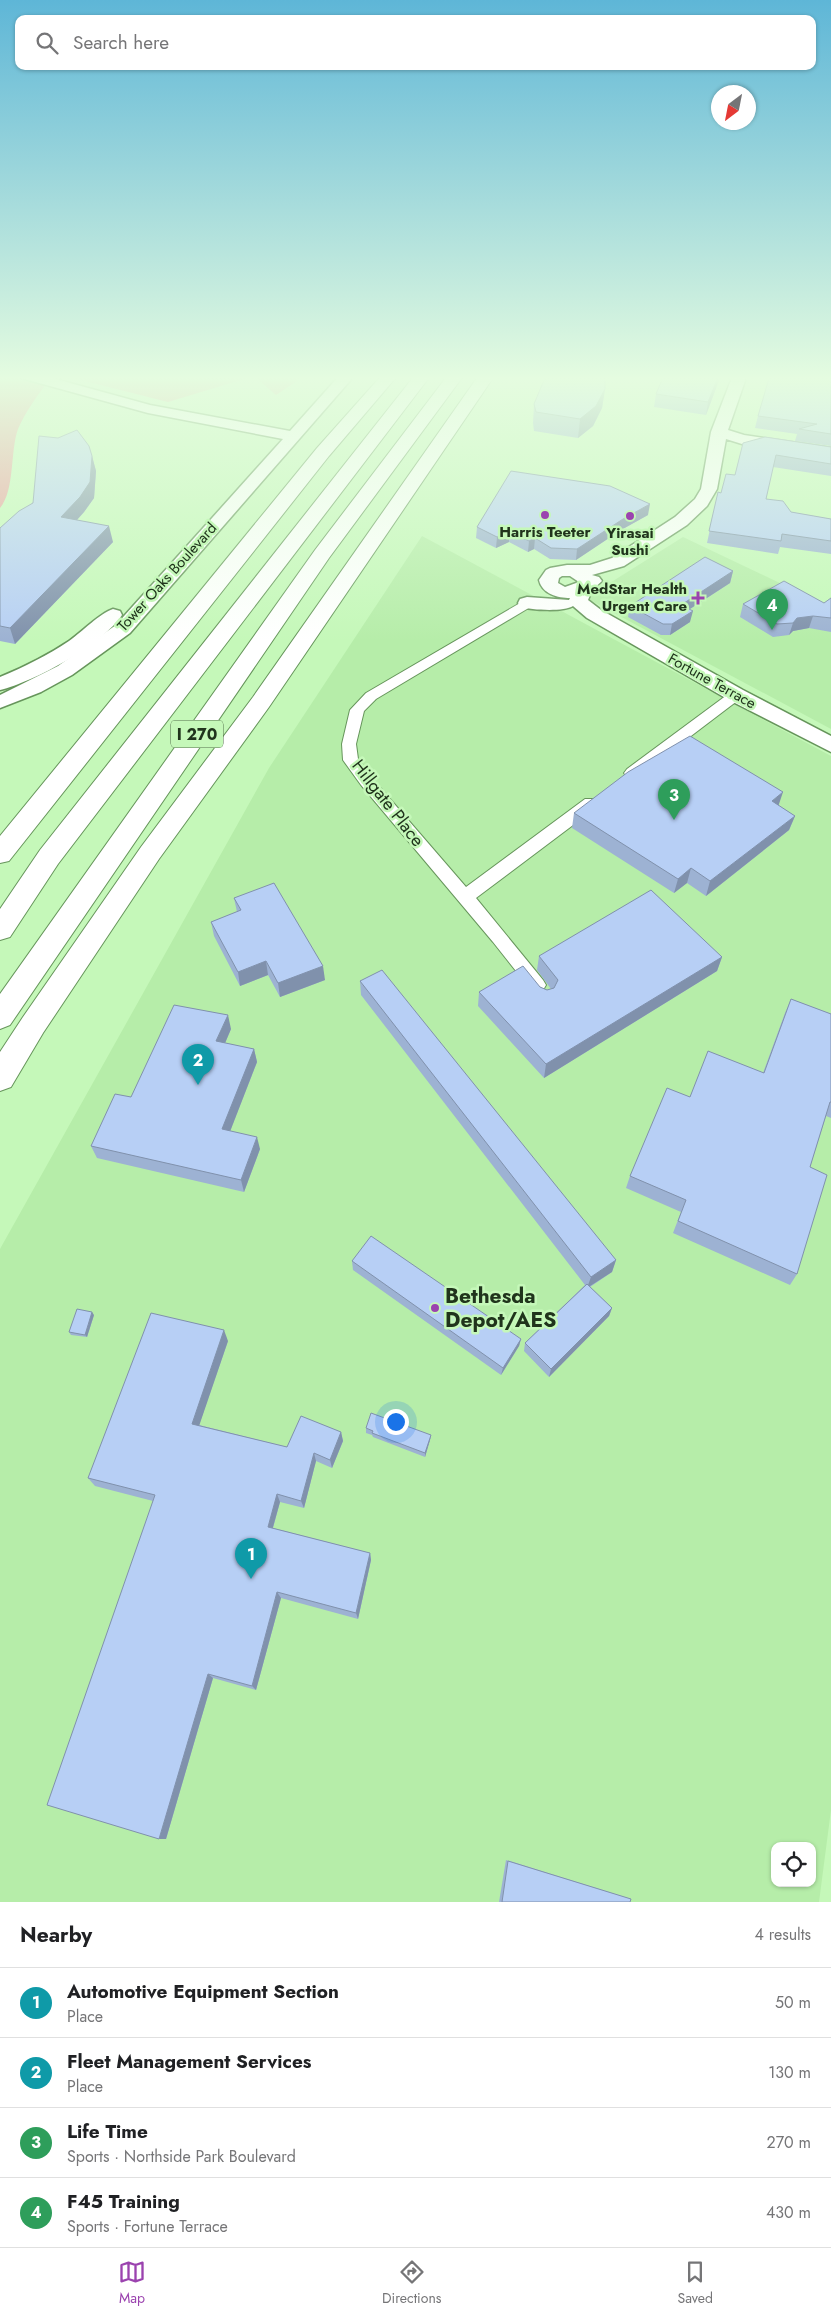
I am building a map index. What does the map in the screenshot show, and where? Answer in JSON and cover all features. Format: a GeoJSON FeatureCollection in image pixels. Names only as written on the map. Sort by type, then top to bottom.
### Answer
{"type":"FeatureCollection","features":[{"type":"Feature","properties":{"kind":"highway"},"geometry":{"type":"LineString","coordinates":[[0,854],[314,464]]}},
{"type":"Feature","properties":{"kind":"highway"},"geometry":{"type":"LineString","coordinates":[[157,659],[345,464]]}},
{"type":"Feature","properties":{"kind":"highway","name":"I 270"},"geometry":{"type":"LineString","coordinates":[[0,930],[49,857],[354,464]]}},
{"type":"Feature","properties":{"kind":"highway","name":"I 270"},"geometry":{"type":"LineString","coordinates":[[0,1017],[322,554],[390,464]]}},
{"type":"Feature","properties":{"kind":"highway"},"geometry":{"type":"LineString","coordinates":[[261,702],[290,640],[335,565],[400,470],[399,464]]}},
{"type":"Feature","properties":{"kind":"highway","name":"I 270"},"geometry":{"type":"LineString","coordinates":[[0,1078],[33,1025],[150,853],[261,702],[426,464]]}},
{"type":"Feature","properties":{"kind":"street","name":"Tower Oaks Boulevard"},"geometry":{"type":"LineString","coordinates":[[144,580],[256,464]]}},
{"type":"Feature","properties":{"kind":"street","name":"Tower Oaks Boulevard"},"geometry":{"type":"LineString","coordinates":[[0,702],[55,678],[85,660],[123,629],[260,464]]}},
{"type":"Feature","properties":{"kind":"street"},"geometry":{"type":"LineString","coordinates":[[527,603],[557,593],[571,592],[584,588],[606,575],[618,562],[681,521],[701,502],[709,489],[713,464]]}},
{"type":"Feature","properties":{"kind":"street"},"geometry":{"type":"LineString","coordinates":[[557,593],[548,580],[552,574],[562,571],[591,570],[618,562]]}},
{"type":"Feature","properties":{"kind":"street"},"geometry":{"type":"LineString","coordinates":[[574,571],[586,579],[584,588]]}},
{"type":"Feature","properties":{"kind":"street","name":"Fortune Terrace"},"geometry":{"type":"LineString","coordinates":[[584,588],[578,601],[594,614]]}},
{"type":"Feature","properties":{"kind":"street"},"geometry":{"type":"LineString","coordinates":[[527,603],[557,593]]}},
{"type":"Feature","properties":{"kind":"street","name":"Fortune Terrace"},"geometry":{"type":"LineString","coordinates":[[557,593],[736,695],[831,745]]}},
{"type":"Feature","properties":{"kind":"street","name":"Tower Oaks Boulevard"},"geometry":{"type":"LineString","coordinates":[[0,684],[26,674],[72,646],[105,622],[124,602]]}},
{"type":"Feature","properties":{"kind":"street","name":"Hillgate Place"},"geometry":{"type":"LineString","coordinates":[[527,603],[372,696],[357,710],[349,744],[351,760],[366,781],[465,897],[545,995]]}},
{"type":"Feature","properties":{"kind":"street"},"geometry":{"type":"LineString","coordinates":[[617,784],[736,695]]}},
{"type":"Feature","properties":{"kind":"street"},"geometry":{"type":"LineString","coordinates":[[465,897],[602,795]]}},
{"type":"Feature","properties":{"kind":"shaded area"},"geometry":{"type":"Polygon","coordinates":[[[0,464],[12,464],[8,491],[0,508],[0,464]]]}},
{"type":"Feature","properties":{"kind":"shaded area"},"geometry":{"type":"Polygon","coordinates":[[[422,536],[831,756],[831,1810],[819,1902],[0,1902],[0,1249],[269,768],[422,536]]]}},
{"type":"Feature","properties":{"kind":"shaded area"},"geometry":{"type":"Polygon","coordinates":[[[683,537],[824,604],[831,597],[831,729],[586,598],[683,537]]]}},
{"type":"Feature","properties":{"kind":"building"},"geometry":{"type":"Polygon","coordinates":[[[37,464],[91,464],[90,482],[80,497],[61,517],[109,526],[10,628],[0,626],[0,528],[19,511],[33,503],[37,464]]]}},
{"type":"Feature","properties":{"kind":"building"},"geometry":{"type":"Polygon","coordinates":[[[738,464],[774,464],[766,499],[783,501],[791,512],[831,519],[831,541],[782,534],[781,541],[709,531],[718,492],[721,493],[726,474],[735,475],[738,464]]]}},
{"type":"Feature","properties":{"kind":"building"},"geometry":{"type":"Polygon","coordinates":[[[511,471],[610,486],[650,504],[577,549],[551,548],[535,538],[529,541],[509,531],[497,537],[477,527],[511,471]]]}},
{"type":"Feature","properties":{"kind":"building"},"geometry":{"type":"Polygon","coordinates":[[[705,557],[733,571],[681,605],[693,611],[672,624],[663,624],[630,606],[705,557]]]}},
{"type":"Feature","properties":{"kind":"building"},"geometry":{"type":"Polygon","coordinates":[[[784,581],[824,603],[831,598],[831,618],[813,616],[797,618],[793,623],[777,624],[743,604],[784,581]]]}},
{"type":"Feature","properties":{"kind":"building"},"geometry":{"type":"Polygon","coordinates":[[[690,736],[783,792],[772,801],[795,816],[710,881],[691,868],[678,879],[574,813],[628,772],[690,736]]]}},
{"type":"Feature","properties":{"kind":"building"},"geometry":{"type":"Polygon","coordinates":[[[274,883],[323,966],[278,983],[266,961],[238,972],[211,922],[241,910],[234,898],[274,883]]]}},
{"type":"Feature","properties":{"kind":"building"},"geometry":{"type":"Polygon","coordinates":[[[651,890],[722,957],[546,1064],[479,992],[523,966],[540,987],[547,990],[554,988],[558,980],[539,956],[651,890]]]}},
{"type":"Feature","properties":{"kind":"building"},"geometry":{"type":"Polygon","coordinates":[[[382,970],[616,1260],[591,1277],[360,981],[382,970]]]}},
{"type":"Feature","properties":{"kind":"building"},"geometry":{"type":"Polygon","coordinates":[[[791,999],[831,1014],[831,1102],[810,1167],[827,1175],[797,1274],[678,1221],[686,1200],[630,1176],[667,1088],[690,1097],[708,1051],[764,1073],[791,999]]]}},
{"type":"Feature","properties":{"kind":"building"},"geometry":{"type":"Polygon","coordinates":[[[174,1005],[228,1015],[216,1041],[254,1049],[222,1129],[257,1137],[241,1180],[91,1146],[115,1094],[131,1097],[174,1005]]]}},
{"type":"Feature","properties":{"kind":"building","name":"Bethesda Depot/AES"},"geometry":{"type":"Polygon","coordinates":[[[371,1236],[521,1339],[503,1368],[352,1261],[371,1236]]]}},
{"type":"Feature","properties":{"kind":"building"},"geometry":{"type":"Polygon","coordinates":[[[587,1284],[612,1308],[551,1369],[525,1343],[587,1284]]]}},
{"type":"Feature","properties":{"kind":"building"},"geometry":{"type":"Polygon","coordinates":[[[77,1309],[92,1312],[85,1335],[69,1332],[77,1309]]]}},
{"type":"Feature","properties":{"kind":"building"},"geometry":{"type":"Polygon","coordinates":[[[151,1313],[224,1330],[192,1424],[287,1447],[301,1416],[341,1432],[330,1460],[314,1453],[301,1501],[277,1494],[268,1527],[370,1553],[356,1613],[277,1592],[252,1686],[208,1674],[159,1839],[47,1805],[155,1495],[88,1478],[151,1313]]]}},
{"type":"Feature","properties":{"kind":"building"},"geometry":{"type":"Polygon","coordinates":[[[371,1413],[431,1435],[425,1453],[372,1433],[373,1431],[366,1428],[371,1413]]]}},
{"type":"Feature","properties":{"kind":"building"},"geometry":{"type":"Polygon","coordinates":[[[508,1861],[631,1899],[630,1902],[502,1902],[508,1861]]]}},
{"type":"Feature","properties":{"kind":"place","name":"Harris Teeter"},"geometry":{"type":"Point","coordinates":[545,515]}},
{"type":"Feature","properties":{"kind":"place","name":"Yirasai Sushi"},"geometry":{"type":"Point","coordinates":[630,516]}},
{"type":"Feature","properties":{"kind":"place","name":"MedStar Health Urgent Care"},"geometry":{"type":"Point","coordinates":[698,598]}},
{"type":"Feature","properties":{"kind":"place","name":"F45 Training"},"geometry":{"type":"Point","coordinates":[772,630]}},
{"type":"Feature","properties":{"kind":"place","name":"Life Time"},"geometry":{"type":"Point","coordinates":[674,820]}},
{"type":"Feature","properties":{"kind":"place","name":"Fleet Management Services"},"geometry":{"type":"Point","coordinates":[198,1085]}},
{"type":"Feature","properties":{"kind":"place","name":"Bethesda Depot/AES"},"geometry":{"type":"Point","coordinates":[435,1308]}},
{"type":"Feature","properties":{"kind":"place","name":"Automotive Equipment Section"},"geometry":{"type":"Point","coordinates":[251,1579]}}]}
